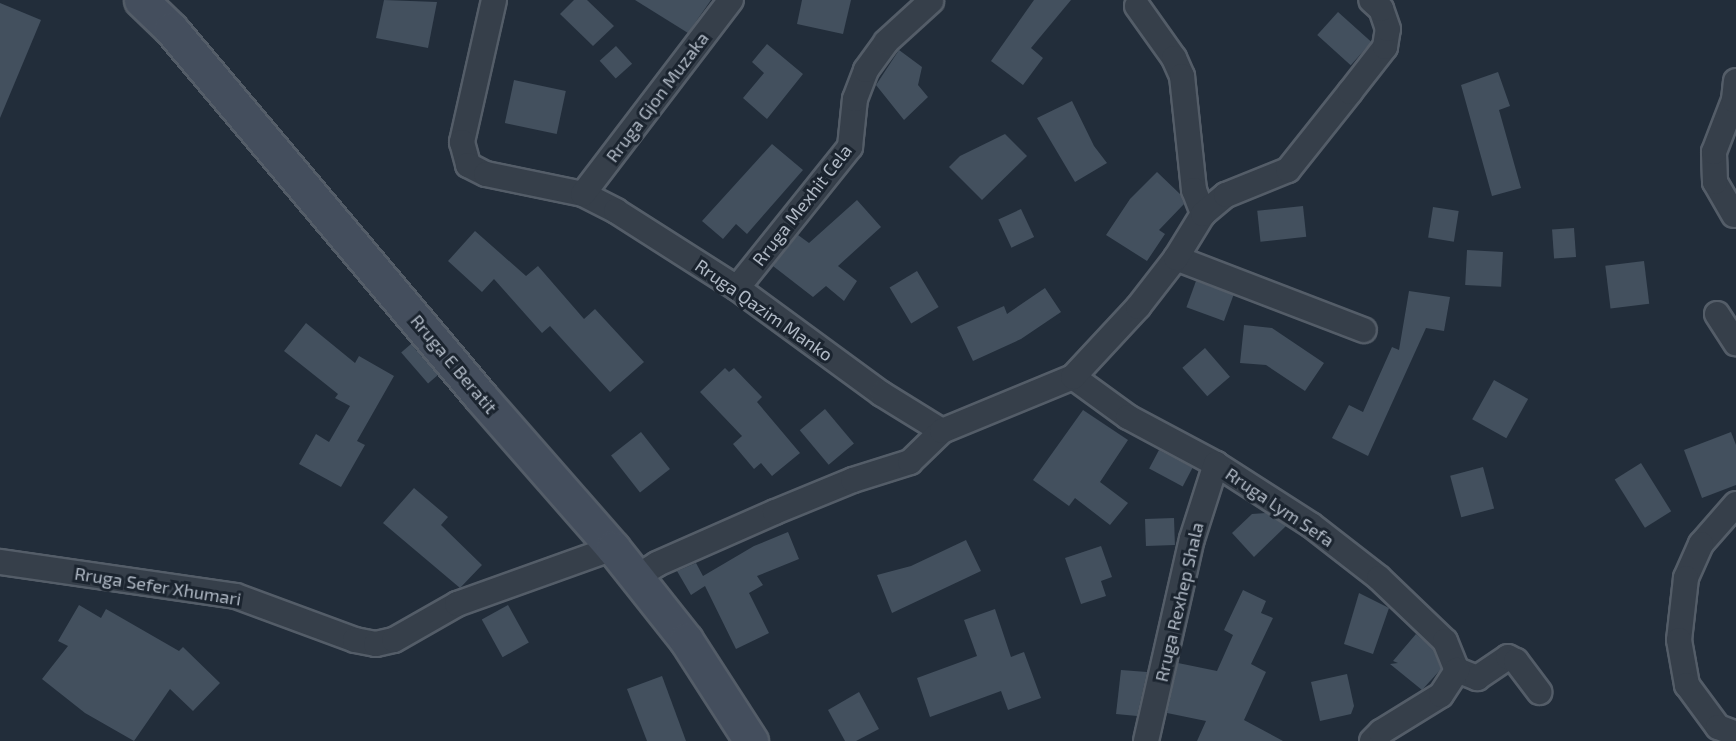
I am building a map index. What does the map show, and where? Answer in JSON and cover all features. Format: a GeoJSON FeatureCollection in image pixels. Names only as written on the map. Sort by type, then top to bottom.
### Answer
{"type":"FeatureCollection","features":[{"type":"Feature","properties":{"kind":"main road","name":"Rruga E Beratit"},"geometry":{"type":"LineString","coordinates":[[141,0],[176,35],[613,548],[686,640],[751,741]]}},
{"type":"Feature","properties":{"kind":"street","name":"Rruga Qazim Manko"},"geometry":{"type":"LineString","coordinates":[[494,0],[462,142],[468,165],[486,174],[583,194],[737,288],[882,394],[942,431]]}},
{"type":"Feature","properties":{"kind":"street","name":"Rruga Gjon Muzaka"},"geometry":{"type":"LineString","coordinates":[[583,194],[731,0]]}},
{"type":"Feature","properties":{"kind":"street"},"geometry":{"type":"LineString","coordinates":[[635,578],[775,512],[853,480],[910,462],[942,431],[1073,377],[1176,258],[1203,214],[1226,195],[1288,170],[1350,92],[1385,46],[1388,29],[1381,9],[1371,0]]}},
{"type":"Feature","properties":{"kind":"street","name":"Rruga Mexhit Cela"},"geometry":{"type":"LineString","coordinates":[[737,288],[850,147],[855,99],[866,70],[886,42],[931,1]]}},
{"type":"Feature","properties":{"kind":"street"},"geometry":{"type":"LineString","coordinates":[[1137,6],[1174,58],[1182,76],[1194,190],[1203,214]]}},
{"type":"Feature","properties":{"kind":"street"},"geometry":{"type":"LineString","coordinates":[[1734,215],[1715,182],[1714,152],[1734,99],[1736,81]]}},
{"type":"Feature","properties":{"kind":"street"},"geometry":{"type":"LineString","coordinates":[[1176,258],[1364,330]]}},
{"type":"Feature","properties":{"kind":"street"},"geometry":{"type":"LineString","coordinates":[[1716,314],[1736,343]]}},
{"type":"Feature","properties":{"kind":"street","name":"Rruga Lym Sefa"},"geometry":{"type":"LineString","coordinates":[[1073,377],[1128,417],[1216,464],[1311,525],[1379,578],[1445,641],[1457,670]]}},
{"type":"Feature","properties":{"kind":"street","name":"Rruga Rexhep Shala"},"geometry":{"type":"LineString","coordinates":[[1146,741],[1192,539],[1216,464]]}},
{"type":"Feature","properties":{"kind":"street"},"geometry":{"type":"LineString","coordinates":[[1727,730],[1687,685],[1679,640],[1686,578],[1701,544],[1736,504]]}},
{"type":"Feature","properties":{"kind":"street","name":"Rruga Sefer Xhumari"},"geometry":{"type":"LineString","coordinates":[[0,562],[236,596],[355,640],[376,644],[394,640],[457,604],[613,548]]}},
{"type":"Feature","properties":{"kind":"street"},"geometry":{"type":"LineString","coordinates":[[1372,741],[1381,732],[1441,695],[1457,670],[1477,678],[1508,657],[1516,661],[1539,692]]}},
{"type":"Feature","properties":{"kind":"building"},"geometry":{"type":"Polygon","coordinates":[[[384,0],[437,2],[428,48],[376,38],[384,0]]]}},
{"type":"Feature","properties":{"kind":"building"},"geometry":{"type":"Polygon","coordinates":[[[574,0],[587,0],[614,26],[593,46],[560,14],[574,0]]]}},
{"type":"Feature","properties":{"kind":"building"},"geometry":{"type":"Polygon","coordinates":[[[635,0],[711,0],[688,33],[635,0]]]}},
{"type":"Feature","properties":{"kind":"building"},"geometry":{"type":"Polygon","coordinates":[[[802,0],[851,0],[843,34],[797,24],[802,0]]]}},
{"type":"Feature","properties":{"kind":"building"},"geometry":{"type":"Polygon","coordinates":[[[1034,0],[1071,0],[1031,48],[1043,58],[1023,85],[991,61],[1034,0]]]}},
{"type":"Feature","properties":{"kind":"building"},"geometry":{"type":"Polygon","coordinates":[[[0,3],[41,20],[0,118],[0,3]]]}},
{"type":"Feature","properties":{"kind":"building"},"geometry":{"type":"Polygon","coordinates":[[[1338,12],[1371,42],[1351,65],[1317,35],[1338,12]]]}},
{"type":"Feature","properties":{"kind":"building"},"geometry":{"type":"Polygon","coordinates":[[[767,44],[803,74],[767,119],[743,98],[764,73],[752,62],[767,44]]]}},
{"type":"Feature","properties":{"kind":"building"},"geometry":{"type":"Polygon","coordinates":[[[616,46],[632,64],[616,79],[600,61],[616,46]]]}},
{"type":"Feature","properties":{"kind":"building"},"geometry":{"type":"Polygon","coordinates":[[[899,50],[922,67],[918,85],[928,97],[904,120],[876,85],[899,50]]]}},
{"type":"Feature","properties":{"kind":"building"},"geometry":{"type":"Polygon","coordinates":[[[1498,72],[1510,106],[1499,110],[1521,188],[1492,196],[1461,85],[1498,72]]]}},
{"type":"Feature","properties":{"kind":"building"},"geometry":{"type":"Polygon","coordinates":[[[514,80],[566,91],[557,134],[505,123],[514,80]]]}},
{"type":"Feature","properties":{"kind":"building"},"geometry":{"type":"Polygon","coordinates":[[[1072,101],[1094,146],[1107,163],[1075,182],[1037,118],[1072,101]]]}},
{"type":"Feature","properties":{"kind":"building"},"geometry":{"type":"Polygon","coordinates":[[[1005,134],[1027,156],[982,200],[949,167],[960,156],[1005,134]]]}},
{"type":"Feature","properties":{"kind":"building"},"geometry":{"type":"Polygon","coordinates":[[[772,144],[803,170],[747,234],[736,224],[723,239],[702,221],[772,144]]]}},
{"type":"Feature","properties":{"kind":"building"},"geometry":{"type":"Polygon","coordinates":[[[1157,172],[1180,194],[1184,204],[1159,230],[1165,234],[1147,261],[1106,235],[1130,199],[1157,172]]]}},
{"type":"Feature","properties":{"kind":"building"},"geometry":{"type":"Polygon","coordinates":[[[857,200],[881,227],[838,266],[857,281],[844,301],[826,286],[813,297],[773,266],[798,235],[809,243],[857,200]]]}},
{"type":"Feature","properties":{"kind":"building"},"geometry":{"type":"Polygon","coordinates":[[[1303,206],[1306,237],[1260,242],[1257,211],[1303,206]]]}},
{"type":"Feature","properties":{"kind":"building"},"geometry":{"type":"Polygon","coordinates":[[[1433,207],[1459,211],[1454,242],[1428,238],[1433,207]]]}},
{"type":"Feature","properties":{"kind":"building"},"geometry":{"type":"Polygon","coordinates":[[[1021,209],[1034,237],[1011,248],[998,220],[1021,209]]]}},
{"type":"Feature","properties":{"kind":"building"},"geometry":{"type":"Polygon","coordinates":[[[1574,228],[1576,257],[1554,258],[1552,230],[1574,228]]]}},
{"type":"Feature","properties":{"kind":"building"},"geometry":{"type":"Polygon","coordinates":[[[475,231],[526,276],[538,266],[584,319],[595,309],[644,362],[610,392],[550,326],[542,333],[494,279],[482,292],[448,261],[475,231]]]}},
{"type":"Feature","properties":{"kind":"building"},"geometry":{"type":"Polygon","coordinates":[[[1467,250],[1503,252],[1501,287],[1465,285],[1467,250]]]}},
{"type":"Feature","properties":{"kind":"building"},"geometry":{"type":"Polygon","coordinates":[[[1644,261],[1649,304],[1611,308],[1605,266],[1644,261]]]}},
{"type":"Feature","properties":{"kind":"building"},"geometry":{"type":"Polygon","coordinates":[[[917,271],[939,307],[911,323],[890,287],[917,271]]]}},
{"type":"Feature","properties":{"kind":"building"},"geometry":{"type":"Polygon","coordinates":[[[1196,281],[1234,295],[1224,321],[1186,307],[1196,281]]]}},
{"type":"Feature","properties":{"kind":"building"},"geometry":{"type":"Polygon","coordinates":[[[1045,288],[1061,312],[1021,339],[973,361],[957,327],[1004,306],[1007,314],[1045,288]]]}},
{"type":"Feature","properties":{"kind":"building"},"geometry":{"type":"Polygon","coordinates":[[[1409,291],[1450,297],[1444,331],[1426,328],[1368,456],[1332,438],[1349,405],[1363,412],[1392,347],[1399,350],[1409,291]]]}},
{"type":"Feature","properties":{"kind":"building"},"geometry":{"type":"Polygon","coordinates":[[[306,323],[355,363],[359,356],[394,376],[357,441],[365,445],[341,487],[299,464],[316,434],[329,442],[350,406],[335,398],[338,394],[284,351],[306,323]]]}},
{"type":"Feature","properties":{"kind":"building"},"geometry":{"type":"Polygon","coordinates":[[[1244,325],[1272,328],[1324,363],[1305,391],[1266,365],[1240,363],[1244,325]]]}},
{"type":"Feature","properties":{"kind":"building"},"geometry":{"type":"Polygon","coordinates":[[[411,344],[438,375],[428,383],[401,353],[411,344]]]}},
{"type":"Feature","properties":{"kind":"building"},"geometry":{"type":"Polygon","coordinates":[[[1205,348],[1230,377],[1207,396],[1182,368],[1205,348]]]}},
{"type":"Feature","properties":{"kind":"building"},"geometry":{"type":"Polygon","coordinates":[[[725,368],[729,372],[734,368],[762,397],[757,402],[800,453],[772,476],[761,463],[754,469],[733,444],[742,436],[700,392],[725,368]]]}},
{"type":"Feature","properties":{"kind":"building"},"geometry":{"type":"Polygon","coordinates":[[[1494,380],[1528,399],[1506,438],[1472,419],[1494,380]]]}},
{"type":"Feature","properties":{"kind":"building"},"geometry":{"type":"Polygon","coordinates":[[[825,409],[854,443],[829,465],[800,430],[825,409]]]}},
{"type":"Feature","properties":{"kind":"building"},"geometry":{"type":"Polygon","coordinates":[[[1083,410],[1128,440],[1100,482],[1128,503],[1110,525],[1075,498],[1069,506],[1033,480],[1083,410]]]}},
{"type":"Feature","properties":{"kind":"building"},"geometry":{"type":"Polygon","coordinates":[[[641,432],[670,469],[640,492],[611,455],[641,432]]]}},
{"type":"Feature","properties":{"kind":"building"},"geometry":{"type":"Polygon","coordinates":[[[1731,432],[1736,445],[1736,485],[1702,498],[1684,450],[1731,432]]]}},
{"type":"Feature","properties":{"kind":"building"},"geometry":{"type":"Polygon","coordinates":[[[1159,450],[1193,468],[1183,486],[1149,469],[1159,450]]]}},
{"type":"Feature","properties":{"kind":"building"},"geometry":{"type":"Polygon","coordinates":[[[1641,463],[1671,511],[1645,528],[1615,479],[1641,463]]]}},
{"type":"Feature","properties":{"kind":"building"},"geometry":{"type":"Polygon","coordinates":[[[1483,467],[1494,509],[1461,517],[1450,476],[1483,467]]]}},
{"type":"Feature","properties":{"kind":"building"},"geometry":{"type":"Polygon","coordinates":[[[414,488],[448,517],[441,525],[482,565],[460,588],[383,523],[414,488]]]}},
{"type":"Feature","properties":{"kind":"building"},"geometry":{"type":"Polygon","coordinates":[[[1266,513],[1286,526],[1254,557],[1232,533],[1252,514],[1266,513]]]}},
{"type":"Feature","properties":{"kind":"building"},"geometry":{"type":"Polygon","coordinates":[[[1174,518],[1175,545],[1146,546],[1145,519],[1174,518]]]}},
{"type":"Feature","properties":{"kind":"building"},"geometry":{"type":"Polygon","coordinates":[[[788,532],[799,559],[757,576],[763,585],[749,593],[769,633],[736,649],[705,586],[691,595],[677,571],[696,563],[703,576],[754,546],[788,532]]]}},
{"type":"Feature","properties":{"kind":"building"},"geometry":{"type":"Polygon","coordinates":[[[966,540],[981,571],[892,613],[877,575],[911,566],[966,540]]]}},
{"type":"Feature","properties":{"kind":"building"},"geometry":{"type":"Polygon","coordinates":[[[1101,546],[1112,577],[1101,581],[1106,596],[1081,604],[1065,558],[1101,546]]]}},
{"type":"Feature","properties":{"kind":"building"},"geometry":{"type":"Polygon","coordinates":[[[1243,590],[1266,601],[1261,613],[1273,618],[1251,664],[1266,672],[1244,720],[1283,741],[1197,741],[1206,721],[1167,713],[1178,663],[1217,671],[1233,635],[1224,630],[1243,590]]]}},
{"type":"Feature","properties":{"kind":"building"},"geometry":{"type":"Polygon","coordinates":[[[1359,593],[1389,608],[1373,654],[1344,644],[1359,593]]]}},
{"type":"Feature","properties":{"kind":"building"},"geometry":{"type":"Polygon","coordinates":[[[79,605],[101,618],[106,609],[179,651],[183,647],[220,683],[193,711],[170,689],[134,741],[85,713],[42,679],[68,646],[58,641],[79,605]]]}},
{"type":"Feature","properties":{"kind":"building"},"geometry":{"type":"Polygon","coordinates":[[[508,605],[529,643],[503,657],[482,620],[508,605]]]}},
{"type":"Feature","properties":{"kind":"building"},"geometry":{"type":"Polygon","coordinates":[[[995,609],[1011,657],[1024,652],[1041,698],[1008,710],[1001,691],[930,717],[917,678],[977,656],[964,620],[995,609]]]}},
{"type":"Feature","properties":{"kind":"building"},"geometry":{"type":"Polygon","coordinates":[[[1416,634],[1433,649],[1441,669],[1422,690],[1390,664],[1398,663],[1393,661],[1416,634]]]}},
{"type":"Feature","properties":{"kind":"building"},"geometry":{"type":"Polygon","coordinates":[[[1121,670],[1147,672],[1137,716],[1116,714],[1121,670]]]}},
{"type":"Feature","properties":{"kind":"building"},"geometry":{"type":"Polygon","coordinates":[[[1347,674],[1354,706],[1351,714],[1320,721],[1311,682],[1347,674]]]}},
{"type":"Feature","properties":{"kind":"building"},"geometry":{"type":"Polygon","coordinates":[[[662,676],[686,741],[647,741],[627,689],[662,676]]]}},
{"type":"Feature","properties":{"kind":"building"},"geometry":{"type":"Polygon","coordinates":[[[859,692],[879,729],[856,741],[845,741],[828,710],[859,692]]]}}]}
